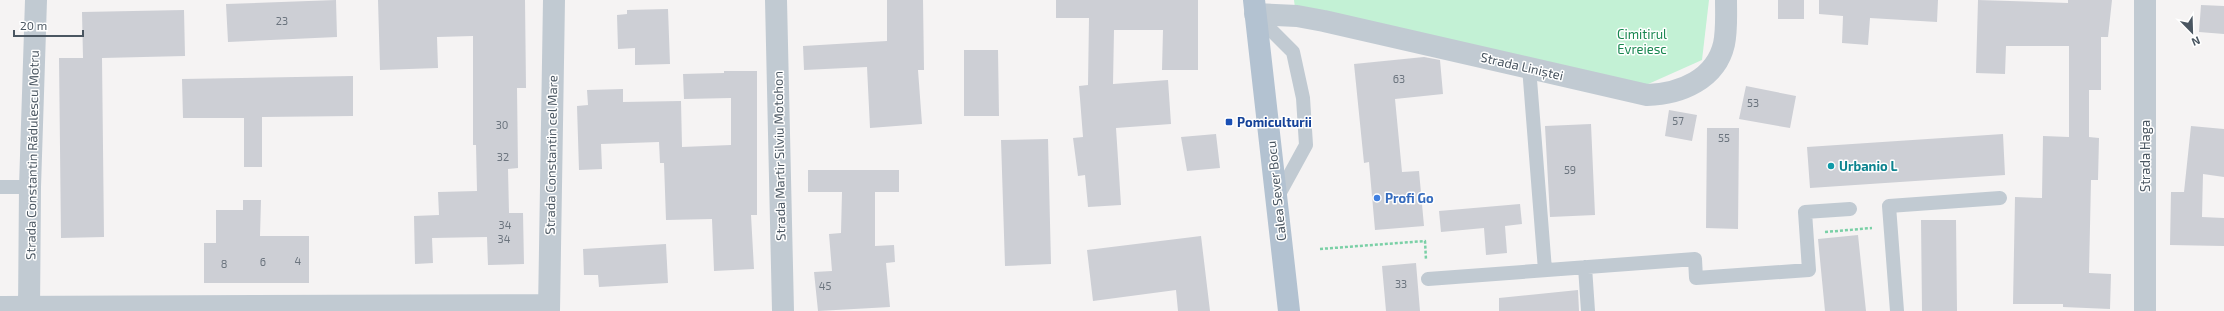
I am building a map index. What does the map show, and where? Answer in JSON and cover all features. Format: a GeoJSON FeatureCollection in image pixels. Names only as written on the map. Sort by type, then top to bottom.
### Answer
{"type":"FeatureCollection","features":[{"type":"Feature","properties":{"kind":"main road","name":"Calea Sever Bocu"},"geometry":{"type":"LineString","coordinates":[[1255,7],[1289,311]]}},
{"type":"Feature","properties":{"kind":"street","name":"Strada Constantin Rădulescu Motru"},"geometry":{"type":"LineString","coordinates":[[29,309],[30,187],[36,0]]}},
{"type":"Feature","properties":{"kind":"street","name":"Strada Constantin cel Mare"},"geometry":{"type":"LineString","coordinates":[[549,308],[554,0]]}},
{"type":"Feature","properties":{"kind":"street","name":"Strada Martir Silviu Motohon"},"geometry":{"type":"LineString","coordinates":[[776,0],[783,311]]}},
{"type":"Feature","properties":{"kind":"street","name":"Strada Liniștei"},"geometry":{"type":"LineString","coordinates":[[1255,7],[1324,21],[1648,95],[1678,90],[1698,81],[1711,71],[1720,58],[1725,42],[1726,0]]}},
{"type":"Feature","properties":{"kind":"street","name":"Strada Haga"},"geometry":{"type":"LineString","coordinates":[[2145,0],[2145,311]]}},
{"type":"Feature","properties":{"kind":"street"},"geometry":{"type":"LineString","coordinates":[[0,307],[29,309],[549,308]]}},
{"type":"Feature","properties":{"kind":"lane"},"geometry":{"type":"LineString","coordinates":[[1255,7],[1293,52],[1303,98],[1306,145],[1276,198]]}},
{"type":"Feature","properties":{"kind":"lane"},"geometry":{"type":"LineString","coordinates":[[1529,67],[1544,270]]}},
{"type":"Feature","properties":{"kind":"lane"},"geometry":{"type":"LineString","coordinates":[[0,187],[30,187]]}},
{"type":"Feature","properties":{"kind":"lane"},"geometry":{"type":"LineString","coordinates":[[1897,311],[1889,206],[2000,198]]}},
{"type":"Feature","properties":{"kind":"lane"},"geometry":{"type":"LineString","coordinates":[[1428,279],[1695,259],[1696,278],[1810,270],[1805,212],[1850,209]]}},
{"type":"Feature","properties":{"kind":"lane"},"geometry":{"type":"LineString","coordinates":[[1585,267],[1588,311]]}},
{"type":"Feature","properties":{"kind":"path"},"geometry":{"type":"LineString","coordinates":[[1807,233],[1891,227]]}},
{"type":"Feature","properties":{"kind":"path"},"geometry":{"type":"LineString","coordinates":[[1320,249],[1425,241],[1428,279]]}},
{"type":"Feature","properties":{"kind":"green space","name":"Cimitirul Evreiesc"},"geometry":{"type":"Polygon","coordinates":[[[1294,0],[1709,0],[1702,60],[1646,85],[1295,8],[1294,0]]]}},
{"type":"Feature","properties":{"kind":"building"},"geometry":{"type":"Polygon","coordinates":[[[336,0],[337,37],[228,42],[226,4],[336,0]]]}},
{"type":"Feature","properties":{"kind":"building"},"geometry":{"type":"Polygon","coordinates":[[[378,0],[525,0],[526,88],[517,88],[518,168],[508,169],[509,213],[523,213],[524,264],[488,265],[487,237],[432,238],[433,263],[415,264],[414,216],[439,215],[438,192],[477,191],[476,145],[473,145],[473,36],[437,37],[438,68],[380,70],[378,0]]]}},
{"type":"Feature","properties":{"kind":"building"},"geometry":{"type":"Polygon","coordinates":[[[887,0],[923,0],[924,70],[918,70],[922,124],[870,128],[867,67],[804,70],[803,46],[887,41],[887,0]]]}},
{"type":"Feature","properties":{"kind":"building"},"geometry":{"type":"Polygon","coordinates":[[[1056,0],[1198,0],[1198,70],[1162,70],[1163,30],[1114,30],[1113,84],[1168,80],[1171,124],[1116,128],[1121,205],[1088,207],[1085,175],[1078,176],[1073,138],[1083,137],[1079,86],[1088,85],[1089,18],[1056,18],[1056,0]]]}},
{"type":"Feature","properties":{"kind":"building"},"geometry":{"type":"Polygon","coordinates":[[[1778,0],[1804,0],[1804,19],[1778,19],[1778,0]]]}},
{"type":"Feature","properties":{"kind":"building"},"geometry":{"type":"Polygon","coordinates":[[[1819,0],[1938,0],[1937,22],[1870,18],[1868,45],[1842,43],[1843,16],[1819,14],[1819,0]]]}},
{"type":"Feature","properties":{"kind":"building"},"geometry":{"type":"Polygon","coordinates":[[[1978,0],[2068,3],[2068,0],[2112,0],[2108,37],[2101,37],[2101,90],[2089,90],[2089,137],[2099,138],[2098,180],[2091,180],[2089,273],[2111,274],[2110,309],[2063,307],[2063,304],[2013,304],[2015,197],[2042,198],[2043,136],[2069,137],[2069,46],[2006,46],[2005,74],[1976,73],[1978,0]]]}},
{"type":"Feature","properties":{"kind":"building"},"geometry":{"type":"Polygon","coordinates":[[[2201,5],[2224,6],[2224,34],[2199,32],[2201,5]]]}},
{"type":"Feature","properties":{"kind":"building"},"geometry":{"type":"Polygon","coordinates":[[[668,9],[670,64],[635,65],[635,48],[618,49],[617,15],[627,14],[627,10],[668,9]]]}},
{"type":"Feature","properties":{"kind":"building"},"geometry":{"type":"Polygon","coordinates":[[[184,10],[185,56],[102,58],[104,237],[61,238],[59,58],[83,58],[82,12],[184,10]]]}},
{"type":"Feature","properties":{"kind":"building"},"geometry":{"type":"Polygon","coordinates":[[[964,50],[998,50],[999,116],[964,116],[964,50]]]}},
{"type":"Feature","properties":{"kind":"building"},"geometry":{"type":"Polygon","coordinates":[[[1424,57],[1440,60],[1443,94],[1395,99],[1402,172],[1419,171],[1424,226],[1375,230],[1369,162],[1364,163],[1354,64],[1424,57]]]}},
{"type":"Feature","properties":{"kind":"building"},"geometry":{"type":"Polygon","coordinates":[[[724,71],[757,71],[757,215],[751,215],[754,269],[714,271],[712,219],[666,220],[664,163],[660,163],[659,142],[601,144],[602,169],[579,170],[577,106],[588,105],[587,90],[623,89],[623,102],[681,101],[682,147],[731,145],[731,98],[684,99],[683,74],[724,73],[724,71]]]}},
{"type":"Feature","properties":{"kind":"building"},"geometry":{"type":"Polygon","coordinates":[[[353,76],[353,116],[262,117],[262,167],[244,167],[244,118],[183,118],[182,79],[353,76]]]}},
{"type":"Feature","properties":{"kind":"building"},"geometry":{"type":"Polygon","coordinates":[[[1746,86],[1796,96],[1790,128],[1739,119],[1746,86]]]}},
{"type":"Feature","properties":{"kind":"building"},"geometry":{"type":"Polygon","coordinates":[[[1669,110],[1697,115],[1692,141],[1665,136],[1669,110]]]}},
{"type":"Feature","properties":{"kind":"building"},"geometry":{"type":"Polygon","coordinates":[[[1591,124],[1595,215],[1550,217],[1545,126],[1591,124]]]}},
{"type":"Feature","properties":{"kind":"building"},"geometry":{"type":"Polygon","coordinates":[[[2191,126],[2224,129],[2224,177],[2203,174],[2202,217],[2224,218],[2224,246],[2170,245],[2171,192],[2184,192],[2191,126]]]}},
{"type":"Feature","properties":{"kind":"building"},"geometry":{"type":"Polygon","coordinates":[[[1707,128],[1739,128],[1738,229],[1706,228],[1707,128]]]}},
{"type":"Feature","properties":{"kind":"building"},"geometry":{"type":"Polygon","coordinates":[[[1216,134],[1220,168],[1187,171],[1181,137],[1216,134]]]}},
{"type":"Feature","properties":{"kind":"building"},"geometry":{"type":"Polygon","coordinates":[[[2003,134],[2005,175],[1810,188],[1807,147],[2003,134]]]}},
{"type":"Feature","properties":{"kind":"building"},"geometry":{"type":"Polygon","coordinates":[[[1048,139],[1051,264],[1005,266],[1001,140],[1048,139]]]}},
{"type":"Feature","properties":{"kind":"building"},"geometry":{"type":"Polygon","coordinates":[[[808,170],[899,170],[899,192],[875,192],[875,246],[894,245],[895,262],[886,263],[890,307],[818,311],[814,272],[832,271],[829,234],[841,233],[842,192],[808,192],[808,170]]]}},
{"type":"Feature","properties":{"kind":"building"},"geometry":{"type":"Polygon","coordinates":[[[243,200],[261,200],[260,236],[309,236],[309,283],[204,283],[204,243],[216,243],[216,210],[243,210],[243,200]]]}},
{"type":"Feature","properties":{"kind":"building"},"geometry":{"type":"Polygon","coordinates":[[[1520,204],[1522,224],[1505,226],[1507,253],[1486,255],[1484,228],[1441,232],[1439,211],[1520,204]]]}},
{"type":"Feature","properties":{"kind":"building"},"geometry":{"type":"Polygon","coordinates":[[[1921,220],[1956,220],[1957,311],[1922,311],[1921,220]]]}},
{"type":"Feature","properties":{"kind":"building"},"geometry":{"type":"Polygon","coordinates":[[[1858,235],[1866,311],[1825,311],[1818,239],[1858,235]]]}},
{"type":"Feature","properties":{"kind":"building"},"geometry":{"type":"Polygon","coordinates":[[[1201,236],[1210,311],[1178,311],[1176,290],[1093,301],[1087,250],[1201,236]]]}},
{"type":"Feature","properties":{"kind":"building"},"geometry":{"type":"Polygon","coordinates":[[[666,244],[668,283],[599,287],[598,275],[584,275],[583,249],[666,244]]]}},
{"type":"Feature","properties":{"kind":"building"},"geometry":{"type":"Polygon","coordinates":[[[1416,263],[1420,311],[1386,311],[1382,266],[1416,263]]]}},
{"type":"Feature","properties":{"kind":"building"},"geometry":{"type":"Polygon","coordinates":[[[1578,290],[1579,311],[1499,311],[1499,298],[1578,290]]]}},
{"type":"Feature","properties":{"kind":"place","name":"Pomiculturii"},"geometry":{"type":"Point","coordinates":[1229,122]}},
{"type":"Feature","properties":{"kind":"place","name":"Urbanio L"},"geometry":{"type":"Point","coordinates":[1831,166]}},
{"type":"Feature","properties":{"kind":"place","name":"Profi Go"},"geometry":{"type":"Point","coordinates":[1377,198]}}]}
